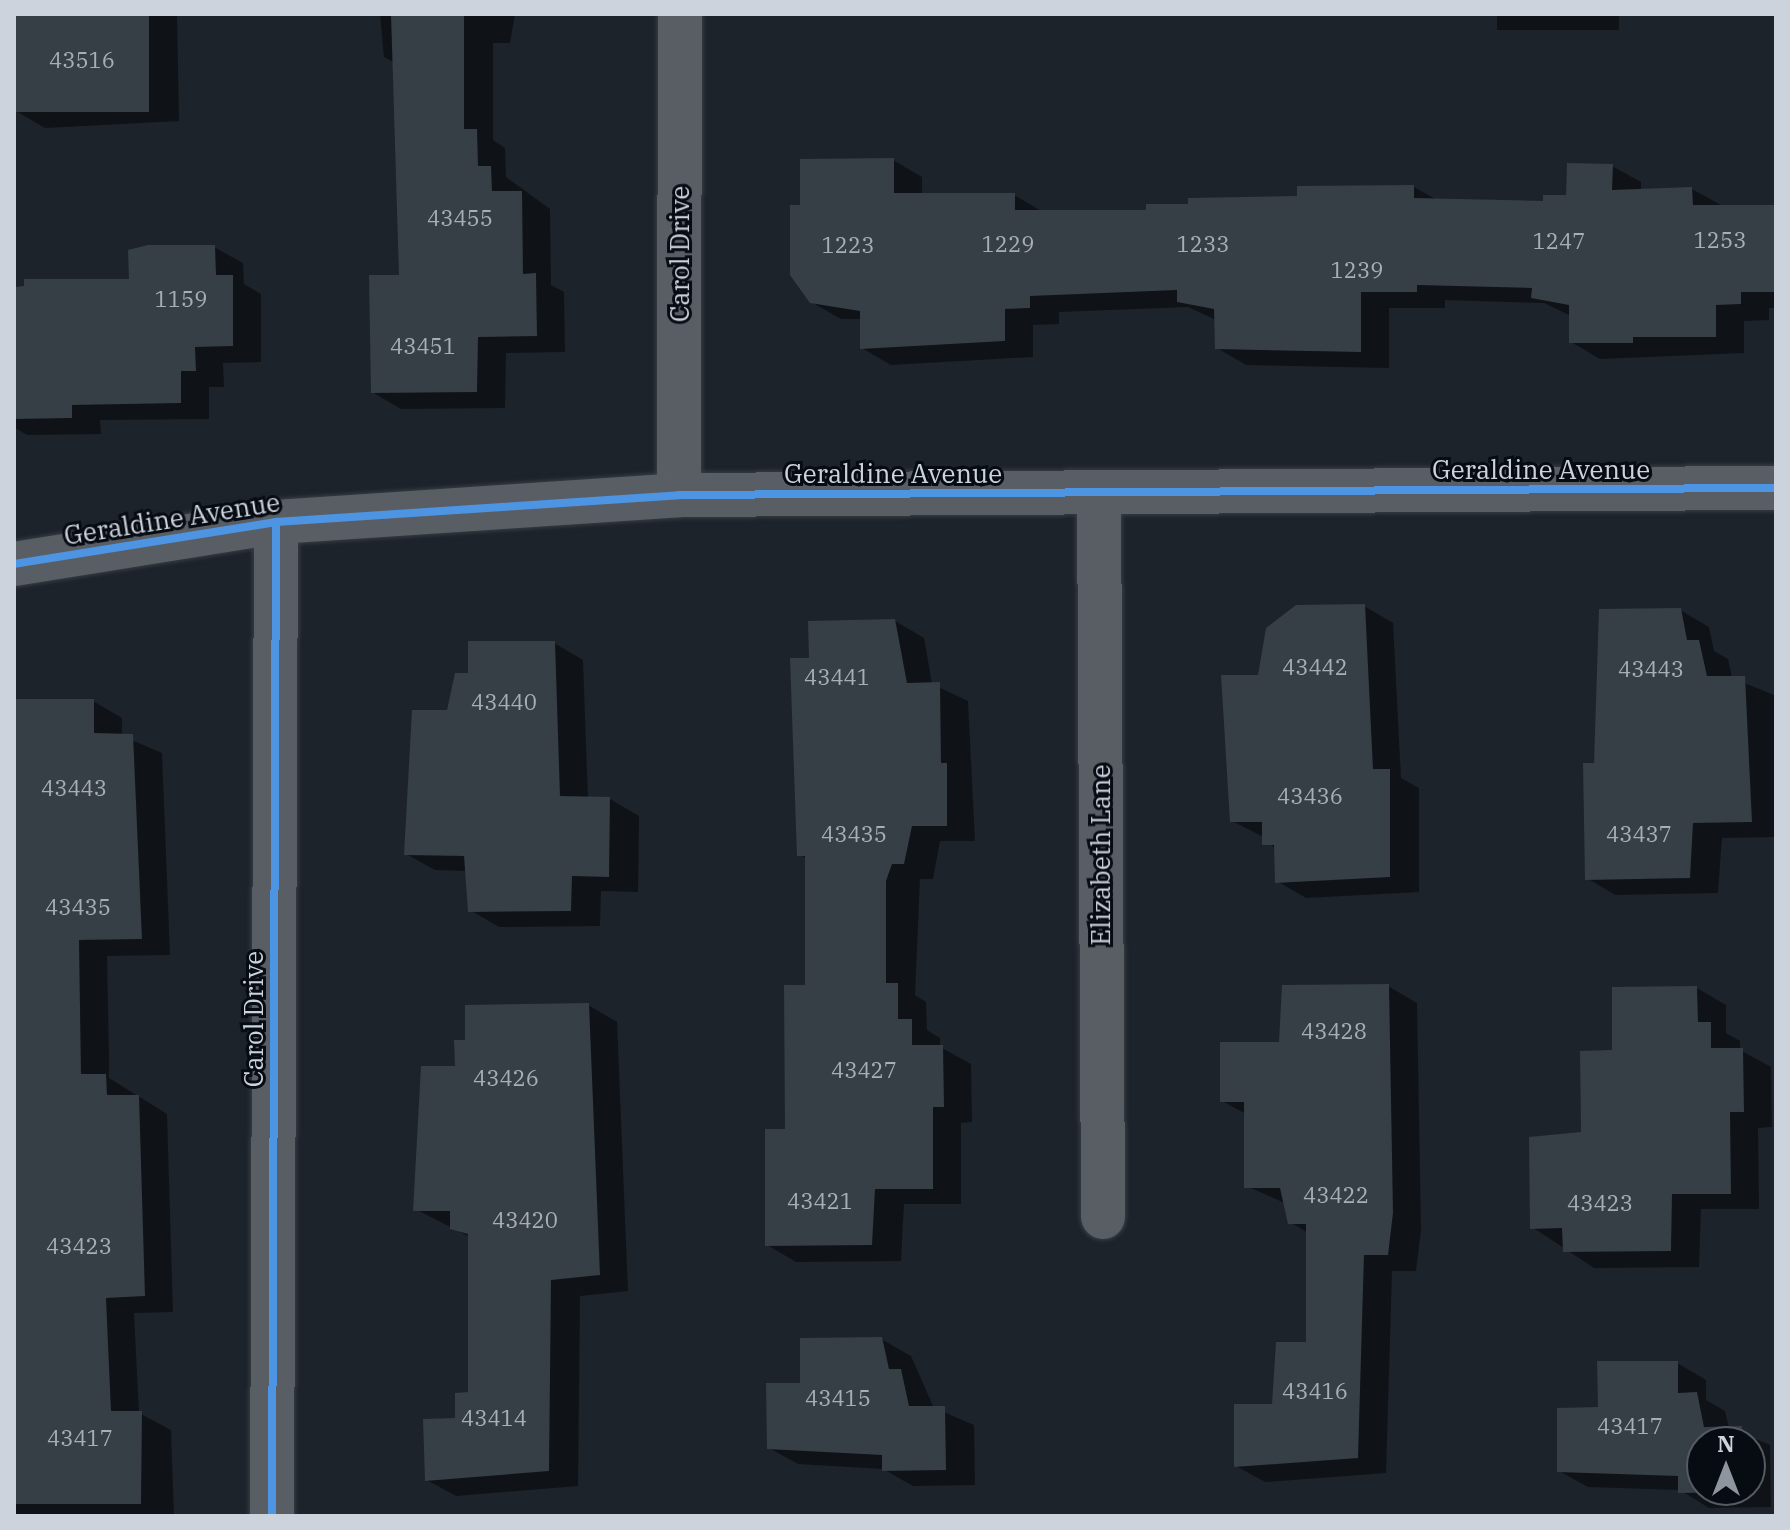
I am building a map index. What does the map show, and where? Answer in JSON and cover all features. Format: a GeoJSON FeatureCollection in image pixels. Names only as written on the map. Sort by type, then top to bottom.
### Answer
{"type":"FeatureCollection","features":[{"type":"Feature","properties":{"kind":"street","name":"Carol Drive"},"geometry":{"type":"LineString","coordinates":[[679,495],[680,14]]}},
{"type":"Feature","properties":{"kind":"street","name":"Geraldine Avenue"},"geometry":{"type":"LineString","coordinates":[[14,564],[276,522],[679,495],[1776,488]]}},
{"type":"Feature","properties":{"kind":"street","name":"Elizabeth Lane"},"geometry":{"type":"LineString","coordinates":[[1099,493],[1103,1217]]}},
{"type":"Feature","properties":{"kind":"street","name":"Carol Drive"},"geometry":{"type":"LineString","coordinates":[[272,1516],[276,522]]}},
{"type":"Feature","properties":{"kind":"building"},"geometry":{"type":"Polygon","coordinates":[[[14,14],[149,14],[149,112],[14,112],[14,14]]]}},
{"type":"Feature","properties":{"kind":"building"},"geometry":{"type":"Polygon","coordinates":[[[391,14],[464,14],[464,129],[477,129],[478,166],[491,166],[492,191],[522,191],[523,274],[536,273],[537,336],[478,337],[477,392],[371,393],[369,275],[399,275],[391,14]]]}},
{"type":"Feature","properties":{"kind":"building"},"geometry":{"type":"Polygon","coordinates":[[[894,158],[894,193],[1015,193],[1015,210],[1146,210],[1146,204],[1188,204],[1188,198],[1297,196],[1297,186],[1414,185],[1414,198],[1543,201],[1543,195],[1566,195],[1567,163],[1613,164],[1612,190],[1692,187],[1693,205],[1776,205],[1776,292],[1741,292],[1741,304],[1716,305],[1716,337],[1633,337],[1633,343],[1569,343],[1569,305],[1531,298],[1532,288],[1417,285],[1417,292],[1361,292],[1361,352],[1215,349],[1214,309],[1177,302],[1177,290],[1030,296],[1030,308],[1005,309],[1005,341],[860,349],[860,311],[810,303],[790,275],[790,205],[800,205],[800,159],[894,158]]]}},
{"type":"Feature","properties":{"kind":"building"},"geometry":{"type":"Polygon","coordinates":[[[148,245],[215,245],[216,275],[233,275],[233,346],[195,347],[196,371],[181,371],[181,403],[72,405],[72,418],[14,419],[14,287],[24,286],[24,279],[129,279],[128,250],[148,245]]]}},
{"type":"Feature","properties":{"kind":"building"},"geometry":{"type":"Polygon","coordinates":[[[1365,604],[1373,769],[1390,769],[1390,877],[1275,883],[1274,845],[1262,845],[1262,822],[1230,822],[1221,675],[1258,675],[1266,628],[1296,605],[1365,604]]]}},
{"type":"Feature","properties":{"kind":"building"},"geometry":{"type":"Polygon","coordinates":[[[1681,608],[1687,640],[1699,640],[1707,676],[1745,676],[1752,822],[1693,823],[1690,878],[1585,880],[1583,763],[1594,763],[1599,609],[1681,608]]]}},
{"type":"Feature","properties":{"kind":"building"},"geometry":{"type":"Polygon","coordinates":[[[895,619],[907,683],[940,682],[941,763],[947,763],[947,826],[912,826],[904,864],[892,864],[886,881],[886,983],[898,983],[898,1019],[912,1019],[912,1045],[943,1045],[944,1107],[933,1107],[933,1189],[875,1189],[872,1245],[765,1246],[765,1129],[785,1129],[784,985],[805,985],[805,856],[797,856],[790,658],[809,658],[808,621],[895,619]]]}},
{"type":"Feature","properties":{"kind":"building"},"geometry":{"type":"Polygon","coordinates":[[[468,641],[555,641],[560,796],[610,797],[609,877],[572,876],[571,911],[468,912],[464,856],[404,855],[412,710],[447,710],[455,673],[468,673],[468,641]]]}},
{"type":"Feature","properties":{"kind":"building"},"geometry":{"type":"Polygon","coordinates":[[[14,699],[94,699],[94,733],[133,734],[142,939],[79,940],[81,1074],[106,1074],[107,1095],[139,1095],[145,1296],[106,1298],[111,1411],[142,1411],[141,1504],[14,1504],[14,699]]]}},
{"type":"Feature","properties":{"kind":"building"},"geometry":{"type":"Polygon","coordinates":[[[1389,984],[1393,1213],[1388,1255],[1364,1255],[1358,1458],[1234,1467],[1234,1404],[1272,1404],[1276,1342],[1306,1342],[1306,1224],[1288,1224],[1280,1188],[1244,1188],[1244,1102],[1220,1102],[1220,1042],[1279,1042],[1282,985],[1389,984]]]}},
{"type":"Feature","properties":{"kind":"building"},"geometry":{"type":"Polygon","coordinates":[[[1697,986],[1698,1022],[1711,1022],[1711,1048],[1743,1048],[1744,1112],[1730,1112],[1731,1194],[1672,1194],[1671,1251],[1563,1252],[1562,1228],[1530,1229],[1529,1137],[1581,1132],[1580,1051],[1612,1050],[1612,987],[1697,986]]]}},
{"type":"Feature","properties":{"kind":"building"},"geometry":{"type":"Polygon","coordinates":[[[589,1003],[600,1275],[551,1280],[549,1471],[425,1481],[423,1419],[455,1418],[455,1393],[468,1392],[468,1234],[450,1229],[450,1211],[413,1211],[421,1066],[455,1066],[454,1040],[465,1040],[465,1005],[589,1003]]]}},
{"type":"Feature","properties":{"kind":"building"},"geometry":{"type":"Polygon","coordinates":[[[882,1337],[889,1369],[901,1369],[909,1406],[945,1406],[946,1470],[882,1471],[882,1455],[767,1449],[766,1383],[800,1383],[800,1338],[882,1337]]]}},
{"type":"Feature","properties":{"kind":"building"},"geometry":{"type":"Polygon","coordinates":[[[1597,1361],[1678,1361],[1678,1393],[1697,1392],[1704,1426],[1686,1426],[1686,1493],[1678,1493],[1678,1476],[1557,1472],[1557,1408],[1598,1407],[1597,1361]]]}},
{"type":"Feature","properties":{"kind":"cycle path"},"geometry":{"type":"LineString","coordinates":[[14,564],[276,522],[679,495],[1776,488]]}},
{"type":"Feature","properties":{"kind":"cycle path"},"geometry":{"type":"LineString","coordinates":[[272,1516],[276,522]]}}]}
